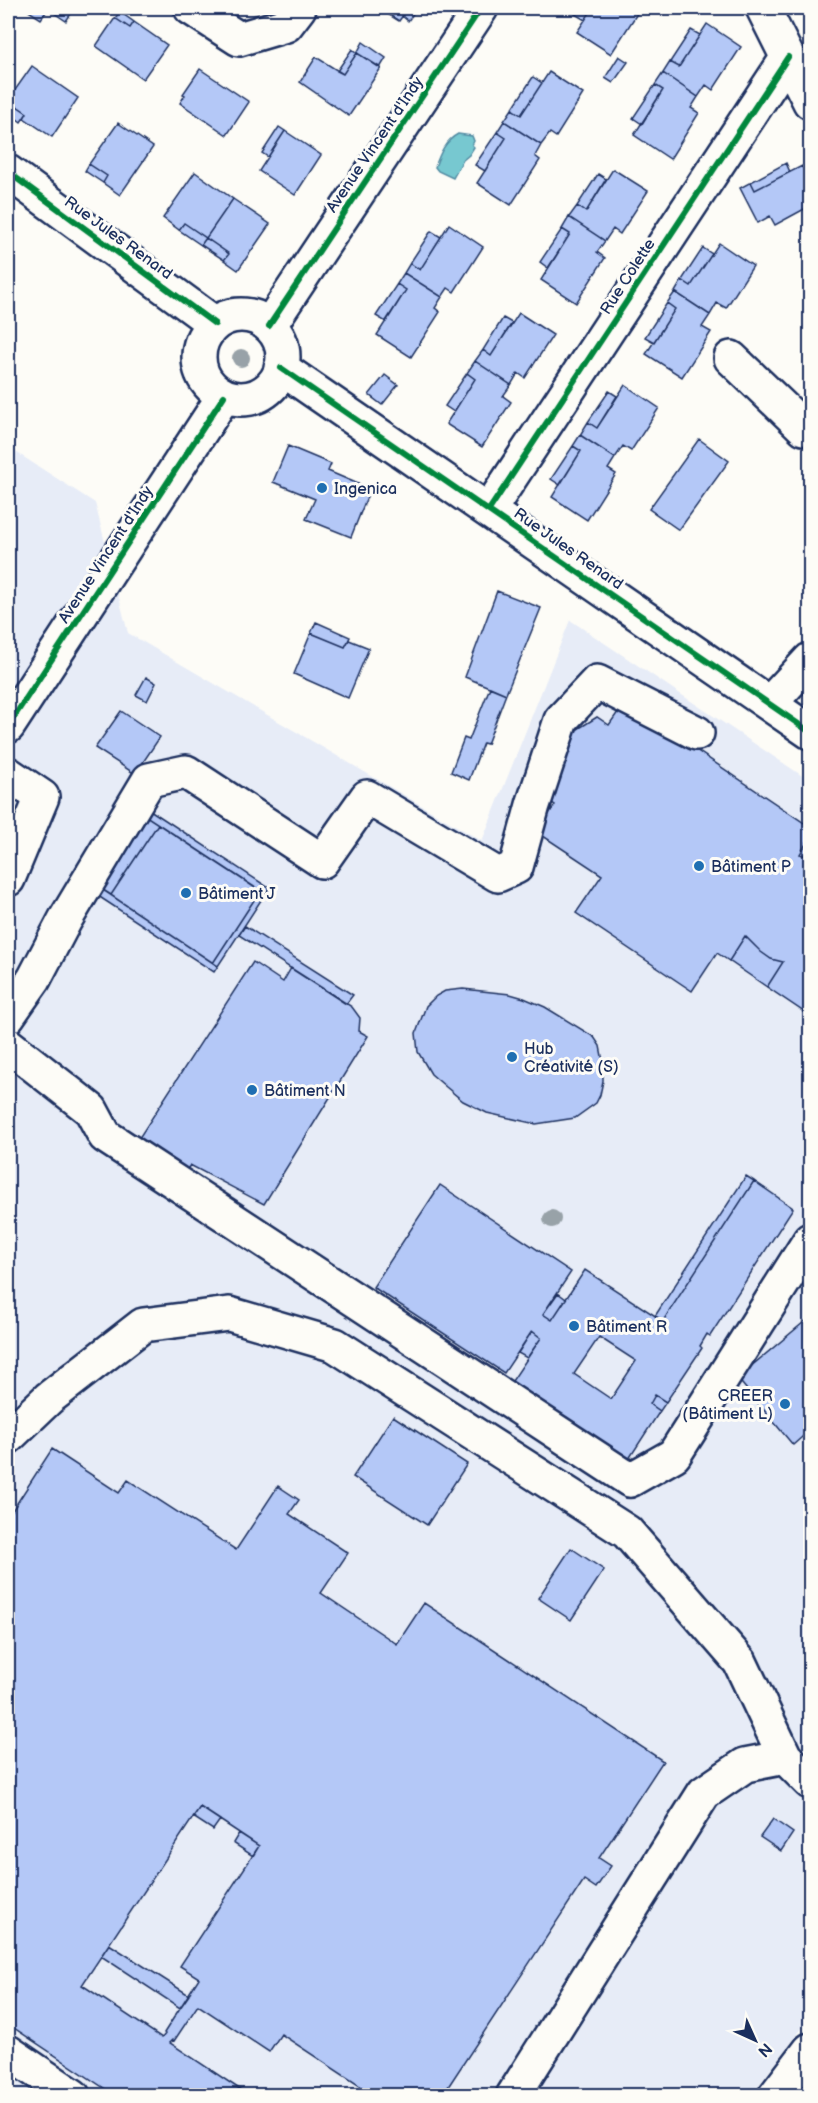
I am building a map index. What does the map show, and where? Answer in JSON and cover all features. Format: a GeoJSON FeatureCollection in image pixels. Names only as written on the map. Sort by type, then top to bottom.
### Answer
{"type":"FeatureCollection","features":[{"type":"Feature","properties":{"kind":"street"},"geometry":{"type":"LineString","coordinates":[[191,8],[239,39],[286,25],[299,8]]}},
{"type":"Feature","properties":{"kind":"street","name":"Avenue Vincent d'Indy"},"geometry":{"type":"LineString","coordinates":[[269,326],[481,8]]}},
{"type":"Feature","properties":{"kind":"street"},"geometry":{"type":"LineString","coordinates":[[763,8],[810,102]]}},
{"type":"Feature","properties":{"kind":"street","name":"Rue Colette"},"geometry":{"type":"LineString","coordinates":[[489,510],[788,57]]}},
{"type":"Feature","properties":{"kind":"street","name":"Rue Jules Renard"},"geometry":{"type":"LineString","coordinates":[[8,172],[215,324]]}},
{"type":"Feature","properties":{"kind":"street"},"geometry":{"type":"LineString","coordinates":[[233,316],[252,316],[269,326],[278,338],[283,352],[281,368],[273,384],[259,395],[242,399],[224,396],[210,386],[201,371],[199,353],[204,337],[215,324],[233,316]]}},
{"type":"Feature","properties":{"kind":"street"},"geometry":{"type":"LineString","coordinates":[[731,358],[804,428],[810,424]]}},
{"type":"Feature","properties":{"kind":"street","name":"Rue Jules Renard"},"geometry":{"type":"LineString","coordinates":[[281,368],[810,732]]}},
{"type":"Feature","properties":{"kind":"street","name":"Avenue Vincent d'Indy"},"geometry":{"type":"LineString","coordinates":[[8,726],[224,396]]}},
{"type":"Feature","properties":{"kind":"street"},"geometry":{"type":"LineString","coordinates":[[770,703],[810,660]]}},
{"type":"Feature","properties":{"kind":"street"},"geometry":{"type":"LineString","coordinates":[[8,1016],[34,979],[65,920],[148,780],[186,772],[322,861],[367,797],[498,875],[516,867],[533,805],[561,720],[597,682],[697,733]]}},
{"type":"Feature","properties":{"kind":"street"},"geometry":{"type":"LineString","coordinates":[[8,774],[42,797],[8,879]]}},
{"type":"Feature","properties":{"kind":"street"},"geometry":{"type":"LineString","coordinates":[[8,1045],[92,1110],[105,1136],[630,1480],[674,1455],[810,1240]]}},
{"type":"Feature","properties":{"kind":"street"},"geometry":{"type":"LineString","coordinates":[[8,1437],[49,1398],[143,1326],[229,1314],[335,1345],[627,1532],[740,1662],[785,1757],[810,1782]]}},
{"type":"Feature","properties":{"kind":"street"},"geometry":{"type":"LineString","coordinates":[[513,2096],[704,1793],[745,1765],[785,1757]]}},
{"type":"Feature","properties":{"kind":"street"},"geometry":{"type":"LineString","coordinates":[[775,2096],[810,2050]]}},
{"type":"Feature","properties":{"kind":"street"},"geometry":{"type":"LineString","coordinates":[[8,2052],[73,2096]]}},
{"type":"Feature","properties":{"kind":"shaded area"},"geometry":{"type":"Polygon","coordinates":[[[8,447],[95,503],[128,633],[482,841],[570,620],[810,781],[810,2018],[751,2095],[8,2095],[8,447]]]}},
{"type":"Feature","properties":{"kind":"water"},"geometry":{"type":"Polygon","coordinates":[[[458,134],[472,136],[474,147],[463,160],[453,178],[438,171],[435,167],[444,148],[458,134]]]}},
{"type":"Feature","properties":{"kind":"building"},"geometry":{"type":"Polygon","coordinates":[[[24,8],[75,8],[66,21],[48,9],[41,19],[24,8]]]}},
{"type":"Feature","properties":{"kind":"building"},"geometry":{"type":"Polygon","coordinates":[[[378,8],[408,8],[399,21],[378,8]]]}},
{"type":"Feature","properties":{"kind":"building"},"geometry":{"type":"Polygon","coordinates":[[[408,8],[417,8],[408,21],[402,16],[408,8]]]}},
{"type":"Feature","properties":{"kind":"building"},"geometry":{"type":"Polygon","coordinates":[[[580,8],[593,8],[585,20],[575,14],[580,8]]]}},
{"type":"Feature","properties":{"kind":"building"},"geometry":{"type":"Polygon","coordinates":[[[593,8],[640,9],[611,54],[577,32],[593,8]]]}},
{"type":"Feature","properties":{"kind":"building"},"geometry":{"type":"Polygon","coordinates":[[[120,12],[134,22],[130,28],[115,18],[120,12]]]}},
{"type":"Feature","properties":{"kind":"building"},"geometry":{"type":"Polygon","coordinates":[[[115,18],[130,28],[134,22],[167,45],[143,79],[96,46],[115,18]]]}},
{"type":"Feature","properties":{"kind":"building"},"geometry":{"type":"Polygon","coordinates":[[[707,24],[741,47],[713,90],[706,85],[698,97],[663,73],[670,62],[679,67],[707,24]]]}},
{"type":"Feature","properties":{"kind":"building"},"geometry":{"type":"Polygon","coordinates":[[[691,30],[700,35],[679,67],[670,62],[691,30]]]}},
{"type":"Feature","properties":{"kind":"building"},"geometry":{"type":"Polygon","coordinates":[[[363,42],[386,58],[380,68],[357,53],[363,42]]]}},
{"type":"Feature","properties":{"kind":"building"},"geometry":{"type":"Polygon","coordinates":[[[352,49],[357,53],[343,74],[337,71],[352,49]]]}},
{"type":"Feature","properties":{"kind":"building"},"geometry":{"type":"Polygon","coordinates":[[[357,53],[381,68],[349,116],[300,82],[316,57],[343,74],[357,53]]]}},
{"type":"Feature","properties":{"kind":"building"},"geometry":{"type":"Polygon","coordinates":[[[619,56],[628,62],[613,83],[605,78],[619,56]]]}},
{"type":"Feature","properties":{"kind":"building"},"geometry":{"type":"Polygon","coordinates":[[[32,66],[78,98],[52,137],[24,118],[27,113],[8,100],[32,66]]]}},
{"type":"Feature","properties":{"kind":"building"},"geometry":{"type":"Polygon","coordinates":[[[200,69],[249,102],[227,135],[180,103],[185,95],[183,94],[200,69]]]}},
{"type":"Feature","properties":{"kind":"building"},"geometry":{"type":"Polygon","coordinates":[[[549,72],[583,94],[556,137],[550,133],[541,145],[504,121],[512,109],[521,115],[549,72]]]}},
{"type":"Feature","properties":{"kind":"building"},"geometry":{"type":"Polygon","coordinates":[[[663,73],[698,97],[691,108],[699,113],[670,159],[634,135],[663,90],[655,85],[663,73]]]}},
{"type":"Feature","properties":{"kind":"building"},"geometry":{"type":"Polygon","coordinates":[[[533,77],[542,83],[521,115],[512,109],[533,77]]]}},
{"type":"Feature","properties":{"kind":"building"},"geometry":{"type":"Polygon","coordinates":[[[655,85],[663,90],[642,124],[633,118],[655,85]]]}},
{"type":"Feature","properties":{"kind":"building"},"geometry":{"type":"Polygon","coordinates":[[[8,100],[27,113],[21,122],[8,112],[8,100]]]}},
{"type":"Feature","properties":{"kind":"building"},"geometry":{"type":"Polygon","coordinates":[[[504,121],[541,145],[535,156],[540,160],[511,205],[477,183],[506,138],[497,132],[504,121]]]}},
{"type":"Feature","properties":{"kind":"building"},"geometry":{"type":"Polygon","coordinates":[[[118,123],[153,147],[120,195],[103,183],[107,176],[89,164],[118,123]]]}},
{"type":"Feature","properties":{"kind":"building"},"geometry":{"type":"Polygon","coordinates":[[[279,127],[285,131],[268,157],[262,153],[279,127]]]}},
{"type":"Feature","properties":{"kind":"building"},"geometry":{"type":"Polygon","coordinates":[[[285,131],[321,155],[295,195],[259,171],[285,131]]]}},
{"type":"Feature","properties":{"kind":"building"},"geometry":{"type":"Polygon","coordinates":[[[497,132],[506,138],[485,171],[475,165],[497,132]]]}},
{"type":"Feature","properties":{"kind":"building"},"geometry":{"type":"Polygon","coordinates":[[[786,163],[790,172],[755,190],[751,182],[786,163]]]}},
{"type":"Feature","properties":{"kind":"building"},"geometry":{"type":"Polygon","coordinates":[[[89,164],[107,176],[103,183],[85,171],[89,164]]]}},
{"type":"Feature","properties":{"kind":"building"},"geometry":{"type":"Polygon","coordinates":[[[802,166],[810,183],[810,206],[775,225],[770,216],[758,223],[740,188],[751,182],[755,190],[802,166]]]}},
{"type":"Feature","properties":{"kind":"building"},"geometry":{"type":"Polygon","coordinates":[[[613,169],[648,191],[620,234],[613,229],[605,241],[569,217],[577,206],[586,212],[613,169]]]}},
{"type":"Feature","properties":{"kind":"building"},"geometry":{"type":"Polygon","coordinates":[[[195,172],[233,199],[206,238],[184,223],[179,230],[163,218],[195,172]]]}},
{"type":"Feature","properties":{"kind":"building"},"geometry":{"type":"Polygon","coordinates":[[[598,174],[606,179],[586,212],[577,206],[598,174]]]}},
{"type":"Feature","properties":{"kind":"building"},"geometry":{"type":"Polygon","coordinates":[[[233,199],[270,224],[238,270],[224,260],[229,254],[206,238],[233,199]]]}},
{"type":"Feature","properties":{"kind":"building"},"geometry":{"type":"Polygon","coordinates":[[[569,217],[605,241],[597,252],[605,258],[576,303],[541,280],[570,234],[562,229],[569,217]]]}},
{"type":"Feature","properties":{"kind":"building"},"geometry":{"type":"Polygon","coordinates":[[[184,223],[206,238],[201,245],[179,230],[184,223]]]}},
{"type":"Feature","properties":{"kind":"building"},"geometry":{"type":"Polygon","coordinates":[[[449,224],[483,247],[454,292],[448,288],[442,297],[404,273],[410,263],[420,270],[449,224]]]}},
{"type":"Feature","properties":{"kind":"building"},"geometry":{"type":"Polygon","coordinates":[[[562,229],[570,234],[548,268],[540,262],[562,229]]]}},
{"type":"Feature","properties":{"kind":"building"},"geometry":{"type":"Polygon","coordinates":[[[431,231],[441,237],[420,270],[410,263],[431,231]]]}},
{"type":"Feature","properties":{"kind":"building"},"geometry":{"type":"Polygon","coordinates":[[[206,238],[229,254],[224,260],[201,245],[206,238]]]}},
{"type":"Feature","properties":{"kind":"building"},"geometry":{"type":"Polygon","coordinates":[[[719,243],[753,266],[726,308],[717,303],[710,315],[675,292],[682,280],[691,286],[719,243]]]}},
{"type":"Feature","properties":{"kind":"building"},"geometry":{"type":"Polygon","coordinates":[[[703,248],[712,254],[691,286],[682,280],[703,248]]]}},
{"type":"Feature","properties":{"kind":"building"},"geometry":{"type":"Polygon","coordinates":[[[404,273],[442,297],[435,308],[440,312],[411,357],[377,335],[406,290],[397,284],[404,273]]]}},
{"type":"Feature","properties":{"kind":"building"},"geometry":{"type":"Polygon","coordinates":[[[397,284],[406,290],[386,322],[376,316],[397,284]]]}},
{"type":"Feature","properties":{"kind":"building"},"geometry":{"type":"Polygon","coordinates":[[[675,292],[710,315],[702,327],[711,332],[682,377],[646,354],[675,309],[667,303],[675,292]]]}},
{"type":"Feature","properties":{"kind":"building"},"geometry":{"type":"Polygon","coordinates":[[[667,303],[675,309],[654,342],[645,337],[667,303]]]}},
{"type":"Feature","properties":{"kind":"building"},"geometry":{"type":"Polygon","coordinates":[[[519,313],[553,335],[525,378],[518,373],[511,385],[475,361],[483,350],[491,356],[519,313]]]}},
{"type":"Feature","properties":{"kind":"building"},"geometry":{"type":"Polygon","coordinates":[[[503,318],[512,323],[491,356],[483,350],[503,318]]]}},
{"type":"Feature","properties":{"kind":"building"},"geometry":{"type":"Polygon","coordinates":[[[475,361],[511,385],[503,396],[511,402],[482,447],[446,424],[475,379],[467,373],[475,361]]]}},
{"type":"Feature","properties":{"kind":"building"},"geometry":{"type":"Polygon","coordinates":[[[467,373],[475,379],[454,412],[445,406],[467,373]]]}},
{"type":"Feature","properties":{"kind":"building"},"geometry":{"type":"Polygon","coordinates":[[[385,375],[398,385],[382,405],[369,395],[385,375]]]}},
{"type":"Feature","properties":{"kind":"building"},"geometry":{"type":"Polygon","coordinates":[[[625,385],[659,408],[631,451],[623,446],[615,458],[580,435],[588,422],[597,428],[625,385]]]}},
{"type":"Feature","properties":{"kind":"building"},"geometry":{"type":"Polygon","coordinates":[[[609,391],[617,396],[597,428],[588,422],[609,391]]]}},
{"type":"Feature","properties":{"kind":"building"},"geometry":{"type":"Polygon","coordinates":[[[580,435],[615,458],[608,469],[616,474],[587,520],[552,497],[581,451],[573,446],[580,435]]]}},
{"type":"Feature","properties":{"kind":"building"},"geometry":{"type":"Polygon","coordinates":[[[699,439],[729,461],[679,530],[649,509],[699,439]]]}},
{"type":"Feature","properties":{"kind":"building"},"geometry":{"type":"Polygon","coordinates":[[[288,446],[331,464],[328,471],[370,489],[351,537],[306,519],[315,499],[273,482],[288,446]]]}},
{"type":"Feature","properties":{"kind":"building"},"geometry":{"type":"Polygon","coordinates":[[[573,446],[581,451],[560,485],[551,479],[573,446]]]}},
{"type":"Feature","properties":{"kind":"building"},"geometry":{"type":"Polygon","coordinates":[[[497,591],[541,608],[506,694],[465,677],[497,591]]]}},
{"type":"Feature","properties":{"kind":"building"},"geometry":{"type":"Polygon","coordinates":[[[316,622],[350,637],[345,647],[311,633],[316,622]]]}},
{"type":"Feature","properties":{"kind":"building"},"geometry":{"type":"Polygon","coordinates":[[[311,633],[345,647],[349,640],[369,648],[348,698],[294,674],[311,633]]]}},
{"type":"Feature","properties":{"kind":"building"},"geometry":{"type":"Polygon","coordinates":[[[146,677],[156,683],[147,701],[136,695],[146,677]]]}},
{"type":"Feature","properties":{"kind":"building"},"geometry":{"type":"Polygon","coordinates":[[[490,687],[506,694],[487,744],[483,743],[469,780],[451,772],[464,738],[469,740],[490,687]]]}},
{"type":"Feature","properties":{"kind":"building","name":"Bâtiment P"},"geometry":{"type":"Polygon","coordinates":[[[625,702],[810,827],[810,837],[800,854],[810,857],[810,1016],[767,987],[783,962],[771,959],[745,936],[729,961],[717,953],[692,991],[576,913],[602,875],[537,832],[555,805],[545,798],[573,732],[597,717],[609,725],[625,702]]]}},
{"type":"Feature","properties":{"kind":"building"},"geometry":{"type":"Polygon","coordinates":[[[121,711],[160,737],[135,774],[95,748],[121,711]]]}},
{"type":"Feature","properties":{"kind":"building"},"geometry":{"type":"Polygon","coordinates":[[[150,810],[269,888],[265,894],[146,816],[150,810]]]}},
{"type":"Feature","properties":{"kind":"building"},"geometry":{"type":"Polygon","coordinates":[[[146,816],[158,824],[111,895],[100,888],[146,816]]]}},
{"type":"Feature","properties":{"kind":"building","name":"Bâtiment J"},"geometry":{"type":"Polygon","coordinates":[[[158,824],[260,891],[213,963],[111,895],[158,824]]]}},
{"type":"Feature","properties":{"kind":"building"},"geometry":{"type":"Polygon","coordinates":[[[810,837],[810,857],[800,854],[810,837]]]}},
{"type":"Feature","properties":{"kind":"building"},"geometry":{"type":"Polygon","coordinates":[[[100,888],[218,966],[214,972],[95,894],[100,888]]]}},
{"type":"Feature","properties":{"kind":"building"},"geometry":{"type":"Polygon","coordinates":[[[260,891],[265,894],[218,966],[213,963],[260,891]]]}},
{"type":"Feature","properties":{"kind":"building"},"geometry":{"type":"Polygon","coordinates":[[[245,926],[353,995],[346,1004],[239,935],[245,926]]]}},
{"type":"Feature","properties":{"kind":"building"},"geometry":{"type":"Polygon","coordinates":[[[745,936],[771,959],[783,962],[767,987],[729,961],[745,936]]]}},
{"type":"Feature","properties":{"kind":"building","name":"Bâtiment N"},"geometry":{"type":"Polygon","coordinates":[[[253,962],[283,982],[291,968],[352,1007],[360,1018],[359,1031],[368,1036],[264,1204],[190,1165],[181,1179],[135,1144],[253,962]]]}},
{"type":"Feature","properties":{"kind":"building","name":"Hub Créativité (S)"},"geometry":{"type":"Polygon","coordinates":[[[463,989],[510,994],[524,998],[545,1007],[594,1037],[600,1046],[603,1061],[603,1081],[596,1103],[575,1118],[536,1124],[487,1113],[463,1101],[446,1087],[431,1074],[418,1052],[416,1033],[426,1006],[436,996],[445,991],[463,989]]]}},
{"type":"Feature","properties":{"kind":"building"},"geometry":{"type":"Polygon","coordinates":[[[746,1176],[754,1181],[663,1321],[655,1316],[746,1176]]]}},
{"type":"Feature","properties":{"kind":"building","name":"Bâtiment R"},"geometry":{"type":"Polygon","coordinates":[[[754,1181],[793,1208],[710,1336],[707,1334],[700,1346],[702,1348],[666,1402],[655,1395],[650,1404],[660,1411],[625,1465],[508,1387],[541,1338],[532,1331],[504,1373],[373,1287],[440,1185],[571,1272],[543,1314],[552,1320],[585,1270],[663,1321],[754,1181]],[[599,1337],[574,1374],[611,1399],[636,1361],[599,1337]]]}},
{"type":"Feature","properties":{"kind":"building"},"geometry":{"type":"Polygon","coordinates":[[[558,1293],[566,1299],[552,1320],[543,1314],[558,1293]]]}},
{"type":"Feature","properties":{"kind":"building","name":"CREER (Bâtiment L)"},"geometry":{"type":"Polygon","coordinates":[[[810,1317],[810,1430],[793,1445],[737,1378],[810,1317]]]}},
{"type":"Feature","properties":{"kind":"building"},"geometry":{"type":"Polygon","coordinates":[[[532,1331],[541,1338],[527,1358],[518,1353],[532,1331]]]}},
{"type":"Feature","properties":{"kind":"building"},"geometry":{"type":"Polygon","coordinates":[[[655,1395],[666,1402],[660,1411],[650,1404],[655,1395]]]}},
{"type":"Feature","properties":{"kind":"building"},"geometry":{"type":"Polygon","coordinates":[[[393,1416],[467,1464],[427,1525],[353,1477],[393,1416]]]}},
{"type":"Feature","properties":{"kind":"building"},"geometry":{"type":"Polygon","coordinates":[[[52,1449],[119,1493],[128,1480],[236,1550],[278,1486],[299,1500],[289,1514],[348,1553],[321,1593],[397,1644],[424,1603],[663,1761],[599,1858],[611,1866],[596,1888],[584,1880],[442,2096],[375,2096],[281,2034],[269,2052],[198,2005],[174,2041],[170,2043],[244,2092],[241,2096],[116,2096],[8,2024],[8,1517],[52,1449]],[[200,1807],[82,1985],[162,2038],[199,1978],[180,1966],[259,1846],[200,1807]]]}},
{"type":"Feature","properties":{"kind":"building"},"geometry":{"type":"Polygon","coordinates":[[[571,1548],[604,1570],[571,1620],[538,1598],[571,1548]]]}},
{"type":"Feature","properties":{"kind":"building"},"geometry":{"type":"Polygon","coordinates":[[[200,1807],[220,1820],[213,1830],[193,1817],[200,1807]]]}},
{"type":"Feature","properties":{"kind":"building"},"geometry":{"type":"Polygon","coordinates":[[[773,1819],[793,1833],[781,1851],[760,1837],[773,1819]]]}},
{"type":"Feature","properties":{"kind":"building"},"geometry":{"type":"Polygon","coordinates":[[[239,1833],[259,1846],[253,1856],[233,1843],[239,1833]]]}},
{"type":"Feature","properties":{"kind":"building"},"geometry":{"type":"Polygon","coordinates":[[[109,1944],[189,1995],[180,2008],[101,1956],[109,1944]]]}},
{"type":"Feature","properties":{"kind":"cycle path"},"geometry":{"type":"LineString","coordinates":[[269,326],[481,8]]}},
{"type":"Feature","properties":{"kind":"cycle path"},"geometry":{"type":"LineString","coordinates":[[489,510],[788,57]]}},
{"type":"Feature","properties":{"kind":"cycle path"},"geometry":{"type":"LineString","coordinates":[[8,172],[215,324]]}},
{"type":"Feature","properties":{"kind":"cycle path"},"geometry":{"type":"LineString","coordinates":[[281,368],[810,732]]}},
{"type":"Feature","properties":{"kind":"cycle path"},"geometry":{"type":"LineString","coordinates":[[8,726],[224,396]]}},
{"type":"Feature","properties":{"kind":"place","name":"Ingenica"},"geometry":{"type":"Point","coordinates":[322,488]}},
{"type":"Feature","properties":{"kind":"place","name":"Bâtiment P"},"geometry":{"type":"Point","coordinates":[699,866]}},
{"type":"Feature","properties":{"kind":"place","name":"Bâtiment J"},"geometry":{"type":"Point","coordinates":[186,893]}},
{"type":"Feature","properties":{"kind":"place","name":"Hub Créativité (S)"},"geometry":{"type":"Point","coordinates":[512,1057]}},
{"type":"Feature","properties":{"kind":"place","name":"Bâtiment N"},"geometry":{"type":"Point","coordinates":[252,1090]}},
{"type":"Feature","properties":{"kind":"place","name":"Bâtiment R"},"geometry":{"type":"Point","coordinates":[574,1326]}},
{"type":"Feature","properties":{"kind":"place","name":"CREER (Bâtiment L)"},"geometry":{"type":"Point","coordinates":[785,1404]}}]}
